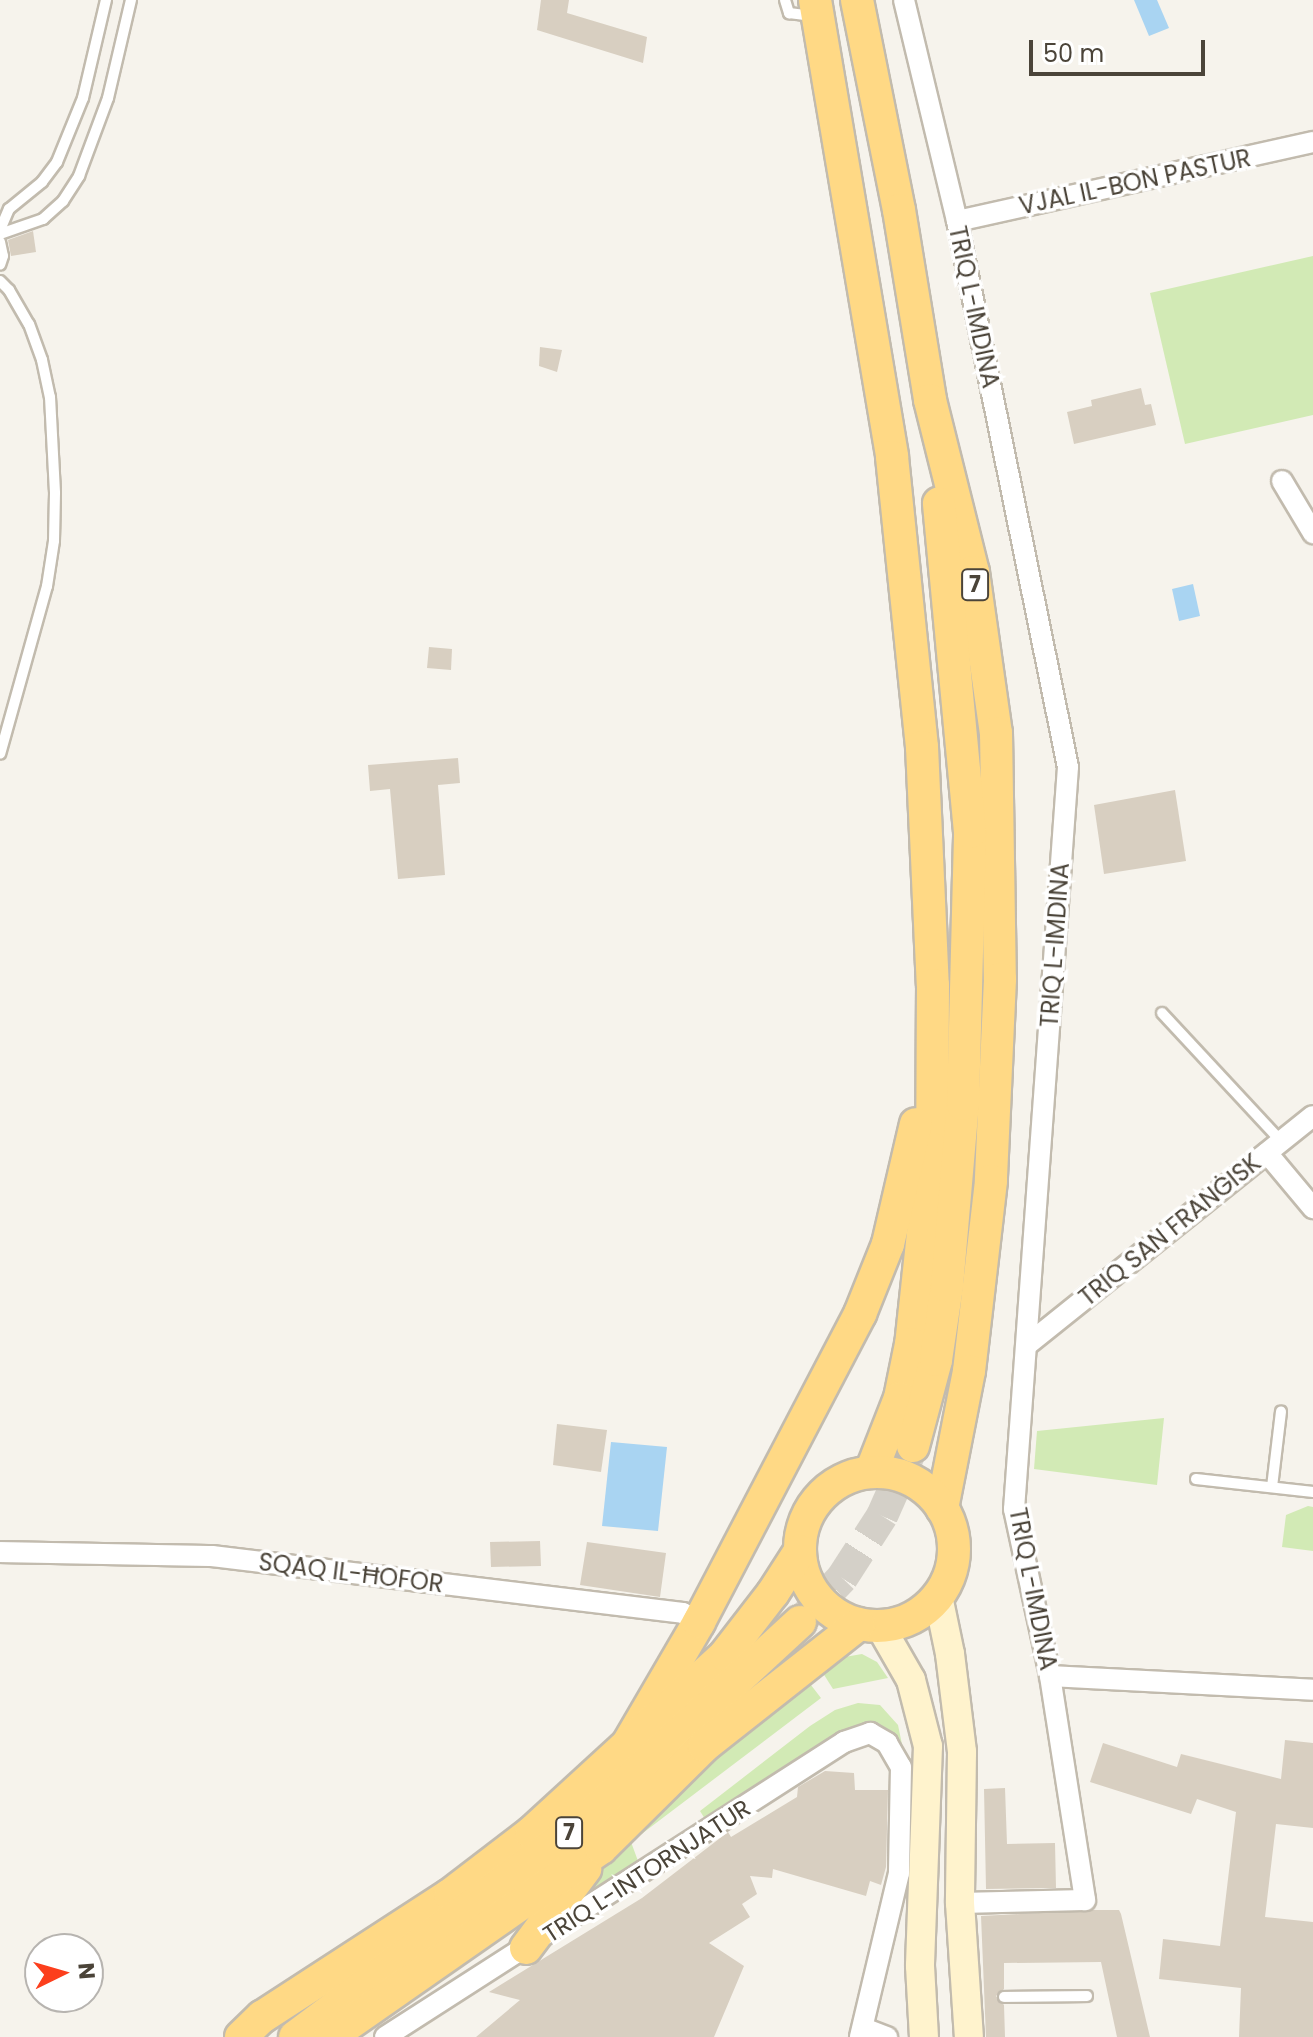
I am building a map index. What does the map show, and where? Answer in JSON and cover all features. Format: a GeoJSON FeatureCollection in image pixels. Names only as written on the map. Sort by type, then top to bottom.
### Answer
{"type":"FeatureCollection","features":[{"type":"Feature","properties":{"kind":"highway","name":"7"},"geometry":{"type":"LineString","coordinates":[[857,0],[899,210],[930,400],[970,832],[963,1104],[954,1223],[936,1360],[913,1446]]}},
{"type":"Feature","properties":{"kind":"highway"},"geometry":{"type":"LineString","coordinates":[[817,9],[892,457],[922,747],[933,996],[932,1149],[911,1344],[900,1398],[871,1472]]}},
{"type":"Feature","properties":{"kind":"highway","name":"7"},"geometry":{"type":"LineString","coordinates":[[930,400],[973,572],[996,733],[1000,979],[991,1181],[969,1371],[946,1514]]}},
{"type":"Feature","properties":{"kind":"highway"},"geometry":{"type":"LineString","coordinates":[[629,1742],[699,1622],[846,1341],[884,1256],[913,1146],[933,996]]}},
{"type":"Feature","properties":{"kind":"highway"},"geometry":{"type":"LineString","coordinates":[[871,1472],[898,1474],[923,1487],[946,1514],[953,1560],[938,1596],[921,1612],[902,1622],[869,1625],[840,1617],[817,1597],[803,1571],[800,1551],[802,1531],[819,1497],[843,1480],[871,1472]]}},
{"type":"Feature","properties":{"kind":"highway"},"geometry":{"type":"LineString","coordinates":[[629,1742],[725,1655],[773,1593],[800,1551]]}},
{"type":"Feature","properties":{"kind":"highway","name":"7"},"geometry":{"type":"LineString","coordinates":[[295,2037],[581,1824],[800,1622]]}},
{"type":"Feature","properties":{"kind":"highway"},"geometry":{"type":"LineString","coordinates":[[526,1948],[601,1848],[704,1746],[869,1625]]}},
{"type":"Feature","properties":{"kind":"highway","name":"7"},"geometry":{"type":"LineString","coordinates":[[241,2037],[262,2017],[450,1895],[531,1833],[629,1742]]}},
{"type":"Feature","properties":{"kind":"highway"},"geometry":{"type":"LineString","coordinates":[[330,2037],[601,1848]]}},
{"type":"Feature","properties":{"kind":"main road"},"geometry":{"type":"LineString","coordinates":[[938,1596],[960,1727],[960,1903],[974,1997],[969,2037]]}},
{"type":"Feature","properties":{"kind":"main road"},"geometry":{"type":"LineString","coordinates":[[869,1625],[911,1680],[928,1746],[920,1966],[924,2037]]}},
{"type":"Feature","properties":{"kind":"street","name":"TRIQ L-IMDINA"},"geometry":{"type":"LineString","coordinates":[[904,0],[957,221],[1068,767],[1014,1509],[1050,1676],[1085,1900],[960,1903]]}},
{"type":"Feature","properties":{"kind":"street","name":"VJAL IL-BON PASTUR"},"geometry":{"type":"LineString","coordinates":[[957,221],[1313,142]]}},
{"type":"Feature","properties":{"kind":"street"},"geometry":{"type":"LineString","coordinates":[[1282,481],[1313,533]]}},
{"type":"Feature","properties":{"kind":"street","name":"TRIQ SAN FRANĠISK"},"geometry":{"type":"LineString","coordinates":[[1027,1345],[1313,1116]]}},
{"type":"Feature","properties":{"kind":"street"},"geometry":{"type":"LineString","coordinates":[[1274,1147],[1313,1208]]}},
{"type":"Feature","properties":{"kind":"street","name":"SQAQ IL-ĦOFOR"},"geometry":{"type":"LineString","coordinates":[[0,1552],[212,1556],[683,1613],[699,1622]]}},
{"type":"Feature","properties":{"kind":"street"},"geometry":{"type":"LineString","coordinates":[[1050,1676],[1313,1690]]}},
{"type":"Feature","properties":{"kind":"street","name":"TRIQ L-INTORNJATUR"},"geometry":{"type":"LineString","coordinates":[[385,2037],[844,1742],[870,1733],[887,1743],[901,1767],[899,1873],[862,2032]]}},
{"type":"Feature","properties":{"kind":"street"},"geometry":{"type":"LineString","coordinates":[[862,2032],[887,2037]]}},
{"type":"Feature","properties":{"kind":"lane"},"geometry":{"type":"LineString","coordinates":[[0,232],[9,209],[42,182],[57,162],[83,98],[106,0]]}},
{"type":"Feature","properties":{"kind":"lane"},"geometry":{"type":"LineString","coordinates":[[0,232],[43,219],[63,201],[79,176],[108,98],[131,0]]}},
{"type":"Feature","properties":{"kind":"lane"},"geometry":{"type":"LineString","coordinates":[[785,0],[789,13],[817,9]]}},
{"type":"Feature","properties":{"kind":"lane"},"geometry":{"type":"LineString","coordinates":[[0,242],[3,256],[0,265]]}},
{"type":"Feature","properties":{"kind":"lane"},"geometry":{"type":"LineString","coordinates":[[0,281],[9,290],[29,324],[42,360],[50,397],[55,493],[54,541],[47,586],[0,754]]}},
{"type":"Feature","properties":{"kind":"lane"},"geometry":{"type":"LineString","coordinates":[[1162,1013],[1274,1147]]}},
{"type":"Feature","properties":{"kind":"lane"},"geometry":{"type":"LineString","coordinates":[[1272,1487],[1281,1412]]}},
{"type":"Feature","properties":{"kind":"lane"},"geometry":{"type":"LineString","coordinates":[[1196,1479],[1313,1492]]}},
{"type":"Feature","properties":{"kind":"lane"},"geometry":{"type":"LineString","coordinates":[[1004,1997],[1087,1996]]}},
{"type":"Feature","properties":{"kind":"green space"},"geometry":{"type":"Polygon","coordinates":[[[1313,256],[1313,415],[1185,444],[1150,293],[1313,256]]]}},
{"type":"Feature","properties":{"kind":"green space"},"geometry":{"type":"Polygon","coordinates":[[[1164,1418],[1157,1485],[1034,1469],[1037,1431],[1164,1418]]]}},
{"type":"Feature","properties":{"kind":"green space"},"geometry":{"type":"Polygon","coordinates":[[[1313,1507],[1313,1551],[1282,1547],[1286,1515],[1313,1507]]]}},
{"type":"Feature","properties":{"kind":"green space"},"geometry":{"type":"Polygon","coordinates":[[[862,1654],[877,1662],[888,1678],[833,1689],[821,1670],[839,1658],[862,1654]]]}},
{"type":"Feature","properties":{"kind":"green space"},"geometry":{"type":"Polygon","coordinates":[[[804,1676],[821,1698],[631,1842],[638,1861],[595,1888],[590,1883],[625,1839],[804,1676]]]}},
{"type":"Feature","properties":{"kind":"green space"},"geometry":{"type":"Polygon","coordinates":[[[858,1703],[880,1705],[898,1725],[905,1759],[895,1736],[872,1725],[836,1733],[705,1819],[700,1811],[810,1726],[835,1710],[858,1703]]]}},
{"type":"Feature","properties":{"kind":"water"},"geometry":{"type":"Polygon","coordinates":[[[1134,0],[1157,0],[1169,28],[1149,36],[1134,0]]]}},
{"type":"Feature","properties":{"kind":"water"},"geometry":{"type":"Polygon","coordinates":[[[1193,584],[1200,616],[1179,621],[1172,589],[1193,584]]]}},
{"type":"Feature","properties":{"kind":"water"},"geometry":{"type":"Polygon","coordinates":[[[611,1442],[667,1447],[658,1531],[602,1526],[611,1442]]]}},
{"type":"Feature","properties":{"kind":"building"},"geometry":{"type":"Polygon","coordinates":[[[541,0],[569,0],[567,13],[647,37],[643,63],[537,30],[541,0]]]}},
{"type":"Feature","properties":{"kind":"building"},"geometry":{"type":"Polygon","coordinates":[[[33,231],[36,252],[11,256],[8,240],[33,231]]]}},
{"type":"Feature","properties":{"kind":"building"},"geometry":{"type":"Polygon","coordinates":[[[540,347],[562,350],[557,372],[539,366],[540,347]]]}},
{"type":"Feature","properties":{"kind":"building"},"geometry":{"type":"Polygon","coordinates":[[[1141,388],[1145,405],[1151,404],[1156,425],[1074,444],[1067,412],[1092,406],[1091,400],[1141,388]]]}},
{"type":"Feature","properties":{"kind":"building"},"geometry":{"type":"Polygon","coordinates":[[[429,647],[452,649],[451,670],[427,668],[429,647]]]}},
{"type":"Feature","properties":{"kind":"building"},"geometry":{"type":"Polygon","coordinates":[[[458,758],[460,783],[438,785],[445,875],[398,879],[390,789],[370,791],[368,765],[458,758]]]}},
{"type":"Feature","properties":{"kind":"building"},"geometry":{"type":"Polygon","coordinates":[[[1175,790],[1186,861],[1104,874],[1094,805],[1175,790]]]}},
{"type":"Feature","properties":{"kind":"building"},"geometry":{"type":"Polygon","coordinates":[[[557,1424],[607,1430],[601,1472],[553,1465],[557,1424]]]}},
{"type":"Feature","properties":{"kind":"building"},"geometry":{"type":"Polygon","coordinates":[[[540,1541],[541,1566],[491,1567],[490,1542],[540,1541]]]}},
{"type":"Feature","properties":{"kind":"building"},"geometry":{"type":"Polygon","coordinates":[[[587,1542],[666,1553],[660,1597],[580,1585],[587,1542]]]}},
{"type":"Feature","properties":{"kind":"building"},"geometry":{"type":"Polygon","coordinates":[[[1285,1740],[1313,1743],[1313,1828],[1276,1824],[1265,1917],[1313,1922],[1313,2037],[1239,2037],[1241,1988],[1159,1979],[1163,1939],[1220,1946],[1236,1812],[1197,1799],[1191,1814],[1090,1782],[1103,1743],[1177,1767],[1181,1754],[1281,1779],[1285,1740]]]}},
{"type":"Feature","properties":{"kind":"building"},"geometry":{"type":"Polygon","coordinates":[[[825,1771],[854,1773],[855,1790],[888,1790],[886,1867],[881,1885],[870,1881],[866,1896],[773,1869],[772,1878],[750,1876],[757,1894],[742,1904],[750,1917],[709,1943],[744,1966],[714,2037],[476,2037],[520,2000],[489,1992],[642,1898],[728,1832],[731,1837],[797,1797],[798,1787],[825,1771]]]}},
{"type":"Feature","properties":{"kind":"building"},"geometry":{"type":"Polygon","coordinates":[[[1005,1788],[1007,1844],[1055,1843],[1056,1888],[986,1889],[984,1789],[1005,1788]]]}},
{"type":"Feature","properties":{"kind":"building"},"geometry":{"type":"Polygon","coordinates":[[[1119,1910],[1121,1914],[1150,2037],[1117,2037],[1101,1962],[1004,1963],[1004,1989],[996,1996],[1004,2005],[1005,2037],[986,2037],[981,1916],[1119,1910]]]}},
{"type":"Feature","properties":{"kind":"tunnel"},"geometry":{"type":"LineString","coordinates":[[800,1622],[842,1578],[882,1516],[913,1446]]}}]}
